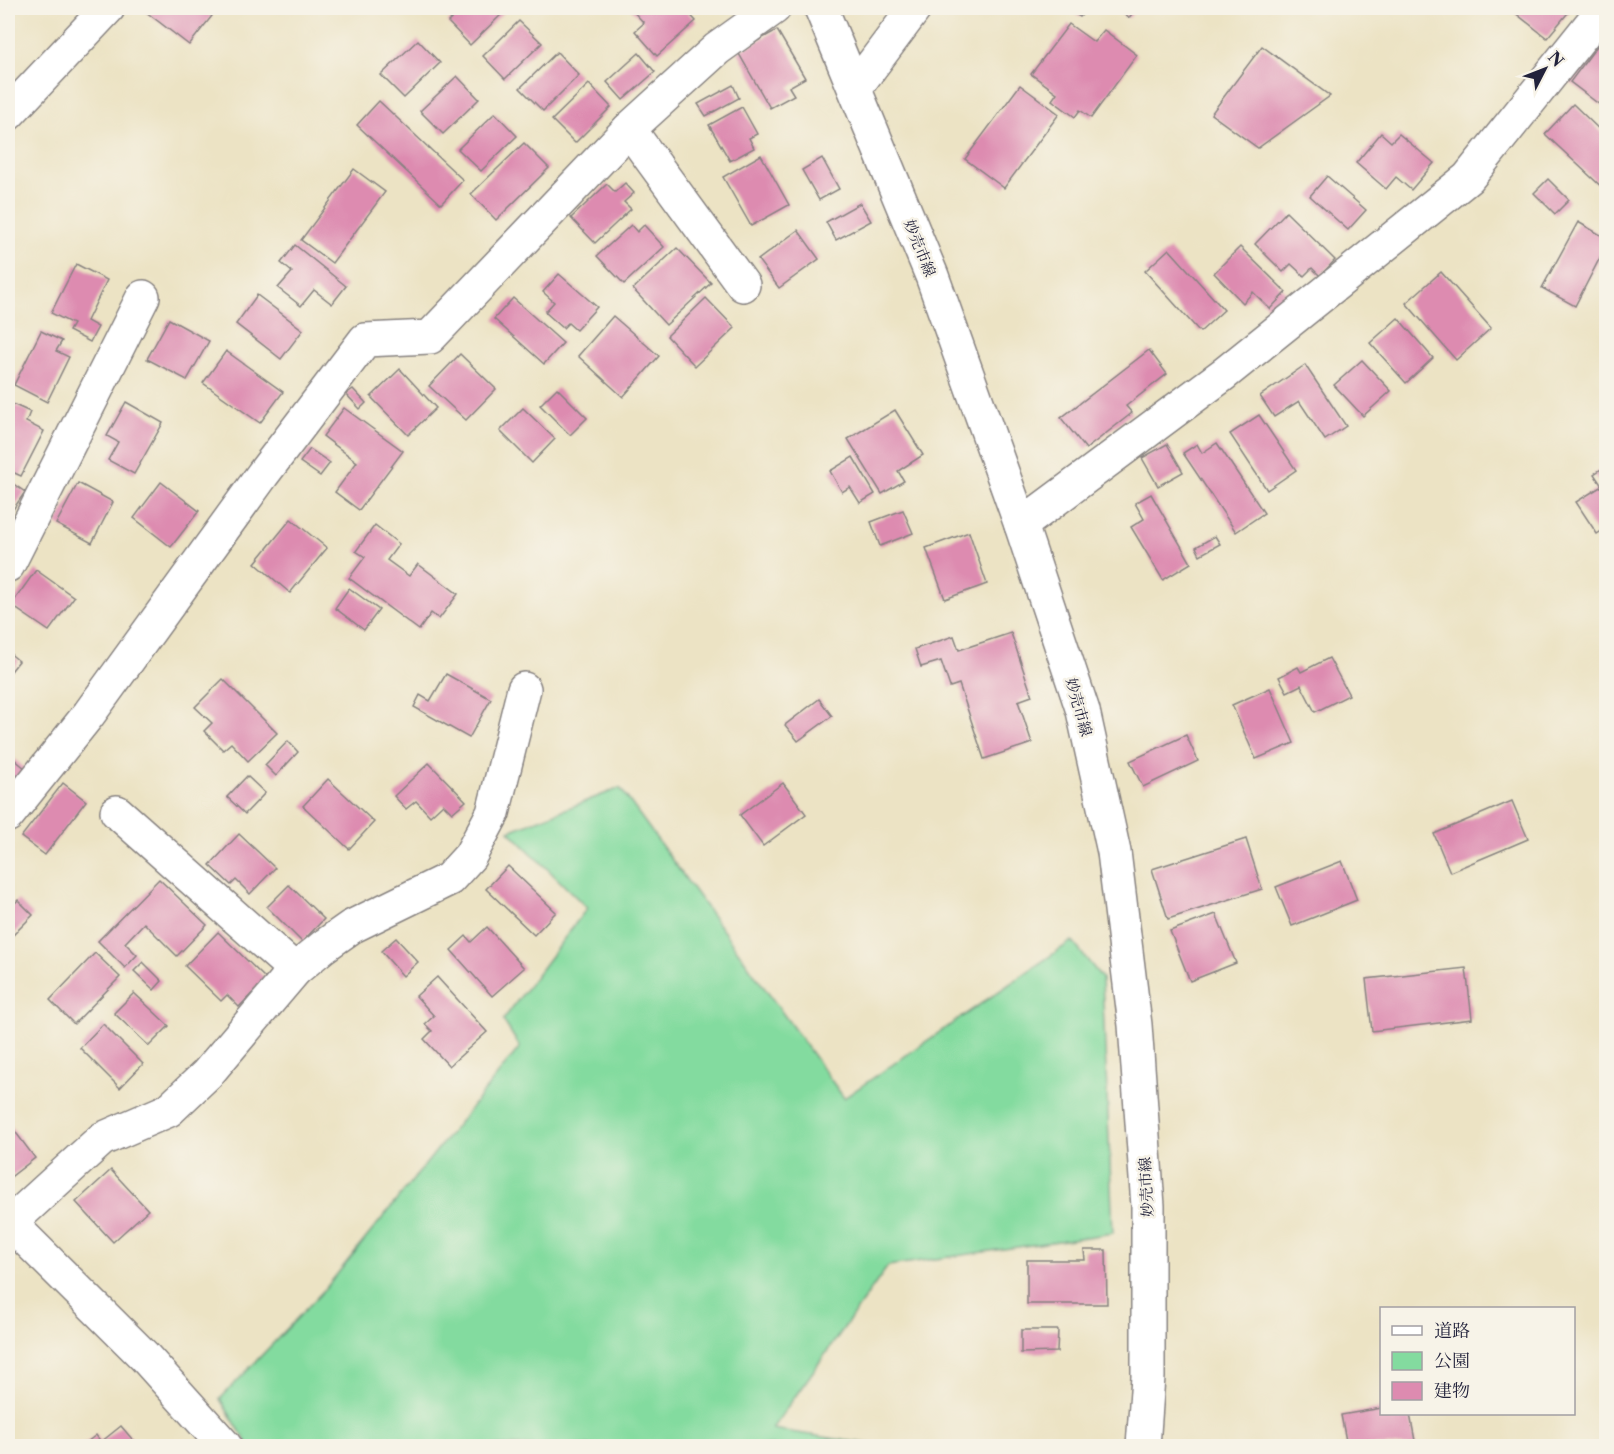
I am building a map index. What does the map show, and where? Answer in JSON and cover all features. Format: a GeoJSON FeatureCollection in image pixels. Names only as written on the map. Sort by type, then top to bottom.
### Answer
{"type":"FeatureCollection","features":[{"type":"Feature","properties":{"kind":"street"},"geometry":{"type":"LineString","coordinates":[[8,114],[108,8]]}},
{"type":"Feature","properties":{"kind":"street"},"geometry":{"type":"LineString","coordinates":[[8,815],[89,714],[263,474],[365,340],[430,337],[629,129],[717,50],[774,8]]}},
{"type":"Feature","properties":{"kind":"street","name":"妙売市線"},"geometry":{"type":"LineString","coordinates":[[821,8],[932,276],[1022,525],[1083,711],[1114,852],[1135,1025],[1148,1206],[1148,1377],[1143,1446]]}},
{"type":"Feature","properties":{"kind":"street"},"geometry":{"type":"LineString","coordinates":[[855,88],[915,8]]}},
{"type":"Feature","properties":{"kind":"street"},"geometry":{"type":"LineString","coordinates":[[1022,525],[1224,374],[1468,178],[1604,8]]}},
{"type":"Feature","properties":{"kind":"street"},"geometry":{"type":"LineString","coordinates":[[629,129],[742,285]]}},
{"type":"Feature","properties":{"kind":"street"},"geometry":{"type":"LineString","coordinates":[[8,565],[143,297]]}},
{"type":"Feature","properties":{"kind":"street"},"geometry":{"type":"LineString","coordinates":[[225,1446],[144,1356],[9,1222],[102,1139],[169,1110],[207,1074],[295,970],[351,927],[449,879],[470,856],[493,813],[524,689]]}},
{"type":"Feature","properties":{"kind":"street"},"geometry":{"type":"LineString","coordinates":[[117,812],[295,970]]}},
{"type":"Feature","properties":{"kind":"green space"},"geometry":{"type":"Polygon","coordinates":[[[620,788],[844,1098],[1072,941],[1102,978],[1113,1233],[888,1266],[772,1429],[881,1446],[249,1446],[220,1399],[326,1288],[520,1047],[503,1020],[587,908],[509,831],[620,788]]]}},
{"type":"Feature","properties":{"kind":"building"},"geometry":{"type":"Polygon","coordinates":[[[141,8],[201,8],[212,16],[189,45],[141,8]]]}},
{"type":"Feature","properties":{"kind":"building"},"geometry":{"type":"Polygon","coordinates":[[[463,8],[504,8],[506,10],[470,45],[448,22],[463,8]]]}},
{"type":"Feature","properties":{"kind":"building"},"geometry":{"type":"Polygon","coordinates":[[[630,8],[684,8],[696,21],[657,56],[635,31],[644,23],[630,8]]]}},
{"type":"Feature","properties":{"kind":"building"},"geometry":{"type":"Polygon","coordinates":[[[1088,8],[1080,17],[1069,10],[1088,8]]]}},
{"type":"Feature","properties":{"kind":"building"},"geometry":{"type":"Polygon","coordinates":[[[1115,8],[1136,8],[1129,18],[1115,8]]]}},
{"type":"Feature","properties":{"kind":"building"},"geometry":{"type":"Polygon","coordinates":[[[1509,8],[1572,8],[1547,38],[1509,8]]]}},
{"type":"Feature","properties":{"kind":"building"},"geometry":{"type":"Polygon","coordinates":[[[519,21],[542,43],[505,79],[483,56],[519,21]]]}},
{"type":"Feature","properties":{"kind":"building"},"geometry":{"type":"Polygon","coordinates":[[[1069,24],[1094,42],[1104,30],[1137,55],[1091,118],[1080,110],[1075,117],[1052,100],[1057,93],[1031,74],[1069,24]]]}},
{"type":"Feature","properties":{"kind":"building"},"geometry":{"type":"Polygon","coordinates":[[[777,30],[805,78],[789,87],[794,95],[770,108],[738,52],[777,30]]]}},
{"type":"Feature","properties":{"kind":"building"},"geometry":{"type":"Polygon","coordinates":[[[1606,34],[1606,97],[1600,105],[1570,82],[1606,34]]]}},
{"type":"Feature","properties":{"kind":"building"},"geometry":{"type":"Polygon","coordinates":[[[418,40],[440,63],[404,98],[381,75],[418,40]]]}},
{"type":"Feature","properties":{"kind":"building"},"geometry":{"type":"Polygon","coordinates":[[[1262,46],[1330,96],[1258,148],[1211,114],[1262,46]]]}},
{"type":"Feature","properties":{"kind":"building"},"geometry":{"type":"Polygon","coordinates":[[[557,52],[579,75],[543,111],[520,88],[557,52]]]}},
{"type":"Feature","properties":{"kind":"building"},"geometry":{"type":"Polygon","coordinates":[[[639,53],[655,72],[623,100],[607,82],[639,53]]]}},
{"type":"Feature","properties":{"kind":"building"},"geometry":{"type":"Polygon","coordinates":[[[457,76],[479,99],[443,134],[420,111],[457,76]]]}},
{"type":"Feature","properties":{"kind":"building"},"geometry":{"type":"Polygon","coordinates":[[[589,84],[611,107],[575,143],[552,120],[589,84]]]}},
{"type":"Feature","properties":{"kind":"building"},"geometry":{"type":"Polygon","coordinates":[[[733,85],[739,98],[706,116],[698,104],[733,85]]]}},
{"type":"Feature","properties":{"kind":"building"},"geometry":{"type":"Polygon","coordinates":[[[1020,85],[1059,114],[1004,188],[965,159],[1020,85]]]}},
{"type":"Feature","properties":{"kind":"building"},"geometry":{"type":"Polygon","coordinates":[[[379,101],[463,180],[441,204],[357,125],[379,101]]]}},
{"type":"Feature","properties":{"kind":"building"},"geometry":{"type":"Polygon","coordinates":[[[1573,104],[1606,136],[1606,191],[1545,134],[1573,104]]]}},
{"type":"Feature","properties":{"kind":"building"},"geometry":{"type":"Polygon","coordinates":[[[742,107],[757,134],[749,138],[754,148],[730,161],[709,125],[742,107]]]}},
{"type":"Feature","properties":{"kind":"building"},"geometry":{"type":"Polygon","coordinates":[[[495,113],[517,136],[481,171],[458,149],[495,113]]]}},
{"type":"Feature","properties":{"kind":"building"},"geometry":{"type":"Polygon","coordinates":[[[1381,133],[1391,142],[1399,134],[1434,163],[1411,190],[1396,177],[1386,189],[1356,163],[1381,133]]]}},
{"type":"Feature","properties":{"kind":"building"},"geometry":{"type":"Polygon","coordinates":[[[524,143],[549,168],[496,220],[471,194],[524,143]]]}},
{"type":"Feature","properties":{"kind":"building"},"geometry":{"type":"Polygon","coordinates":[[[761,155],[789,205],[751,226],[723,177],[761,155]]]}},
{"type":"Feature","properties":{"kind":"building"},"geometry":{"type":"Polygon","coordinates":[[[822,158],[839,189],[819,200],[802,170],[822,158]]]}},
{"type":"Feature","properties":{"kind":"building"},"geometry":{"type":"Polygon","coordinates":[[[354,169],[385,192],[332,263],[301,240],[354,169]]]}},
{"type":"Feature","properties":{"kind":"building"},"geometry":{"type":"Polygon","coordinates":[[[1327,176],[1366,210],[1348,230],[1310,196],[1327,176]]]}},
{"type":"Feature","properties":{"kind":"building"},"geometry":{"type":"Polygon","coordinates":[[[1548,179],[1569,200],[1555,214],[1534,193],[1548,179]]]}},
{"type":"Feature","properties":{"kind":"building"},"geometry":{"type":"Polygon","coordinates":[[[625,183],[634,193],[624,202],[631,209],[595,243],[571,218],[607,184],[615,192],[625,183]]]}},
{"type":"Feature","properties":{"kind":"building"},"geometry":{"type":"Polygon","coordinates":[[[860,203],[871,221],[836,240],[826,222],[860,203]]]}},
{"type":"Feature","properties":{"kind":"building"},"geometry":{"type":"Polygon","coordinates":[[[1286,212],[1335,260],[1320,276],[1312,268],[1304,276],[1291,264],[1283,272],[1255,244],[1286,212]]]}},
{"type":"Feature","properties":{"kind":"building"},"geometry":{"type":"Polygon","coordinates":[[[1578,222],[1606,238],[1606,246],[1575,306],[1542,288],[1578,222]]]}},
{"type":"Feature","properties":{"kind":"building"},"geometry":{"type":"Polygon","coordinates":[[[631,225],[637,232],[644,225],[664,247],[624,284],[597,256],[631,225]]]}},
{"type":"Feature","properties":{"kind":"building"},"geometry":{"type":"Polygon","coordinates":[[[798,230],[819,259],[779,288],[758,260],[798,230]]]}},
{"type":"Feature","properties":{"kind":"building"},"geometry":{"type":"Polygon","coordinates":[[[295,245],[346,286],[332,304],[314,290],[301,306],[278,288],[292,272],[281,263],[295,245]]]}},
{"type":"Feature","properties":{"kind":"building"},"geometry":{"type":"Polygon","coordinates":[[[1240,247],[1286,292],[1270,309],[1253,292],[1243,303],[1214,273],[1240,247]]]}},
{"type":"Feature","properties":{"kind":"building"},"geometry":{"type":"Polygon","coordinates":[[[677,248],[711,283],[666,325],[633,289],[677,248]]]}},
{"type":"Feature","properties":{"kind":"building"},"geometry":{"type":"Polygon","coordinates":[[[1169,249],[1224,310],[1200,332],[1145,271],[1169,249]]]}},
{"type":"Feature","properties":{"kind":"building"},"geometry":{"type":"Polygon","coordinates":[[[76,264],[107,280],[87,321],[98,327],[90,342],[69,331],[73,324],[51,313],[76,264]]]}},
{"type":"Feature","properties":{"kind":"building"},"geometry":{"type":"Polygon","coordinates":[[[1441,272],[1491,328],[1456,360],[1406,303],[1441,272]]]}},
{"type":"Feature","properties":{"kind":"building"},"geometry":{"type":"Polygon","coordinates":[[[559,274],[597,307],[576,330],[568,323],[563,328],[545,312],[554,302],[543,292],[559,274]]]}},
{"type":"Feature","properties":{"kind":"building"},"geometry":{"type":"Polygon","coordinates":[[[257,295],[303,330],[281,359],[236,324],[257,295]]]}},
{"type":"Feature","properties":{"kind":"building"},"geometry":{"type":"Polygon","coordinates":[[[513,298],[563,343],[544,364],[494,319],[513,298]]]}},
{"type":"Feature","properties":{"kind":"building"},"geometry":{"type":"Polygon","coordinates":[[[706,298],[735,328],[695,366],[667,336],[706,298]]]}},
{"type":"Feature","properties":{"kind":"building"},"geometry":{"type":"Polygon","coordinates":[[[613,316],[659,356],[623,397],[578,356],[613,316]]]}},
{"type":"Feature","properties":{"kind":"building"},"geometry":{"type":"Polygon","coordinates":[[[1398,318],[1433,358],[1406,383],[1370,343],[1398,318]]]}},
{"type":"Feature","properties":{"kind":"building"},"geometry":{"type":"Polygon","coordinates":[[[169,319],[209,341],[187,380],[147,359],[169,319]]]}},
{"type":"Feature","properties":{"kind":"building"},"geometry":{"type":"Polygon","coordinates":[[[41,331],[62,341],[56,351],[69,357],[47,402],[14,385],[41,331]]]}},
{"type":"Feature","properties":{"kind":"building"},"geometry":{"type":"Polygon","coordinates":[[[1149,350],[1167,374],[1126,406],[1132,413],[1086,449],[1061,418],[1149,350]]]}},
{"type":"Feature","properties":{"kind":"building"},"geometry":{"type":"Polygon","coordinates":[[[226,351],[283,392],[260,423],[203,383],[226,351]]]}},
{"type":"Feature","properties":{"kind":"building"},"geometry":{"type":"Polygon","coordinates":[[[460,354],[496,389],[466,420],[429,386],[460,354]]]}},
{"type":"Feature","properties":{"kind":"building"},"geometry":{"type":"Polygon","coordinates":[[[1362,360],[1391,391],[1363,416],[1334,385],[1362,360]]]}},
{"type":"Feature","properties":{"kind":"building"},"geometry":{"type":"Polygon","coordinates":[[[1305,365],[1346,426],[1325,440],[1299,401],[1274,417],[1260,396],[1305,365]]]}},
{"type":"Feature","properties":{"kind":"building"},"geometry":{"type":"Polygon","coordinates":[[[400,369],[436,408],[408,435],[371,397],[400,369]]]}},
{"type":"Feature","properties":{"kind":"building"},"geometry":{"type":"Polygon","coordinates":[[[557,388],[587,418],[570,435],[540,405],[557,388]]]}},
{"type":"Feature","properties":{"kind":"building"},"geometry":{"type":"Polygon","coordinates":[[[353,389],[366,403],[360,409],[346,394],[353,389]]]}},
{"type":"Feature","properties":{"kind":"building"},"geometry":{"type":"Polygon","coordinates":[[[8,402],[30,412],[26,422],[44,431],[21,476],[8,470],[8,402]]]}},
{"type":"Feature","properties":{"kind":"building"},"geometry":{"type":"Polygon","coordinates":[[[126,402],[163,423],[134,474],[108,460],[118,442],[107,436],[126,402]]]}},
{"type":"Feature","properties":{"kind":"building"},"geometry":{"type":"Polygon","coordinates":[[[344,408],[403,451],[359,510],[335,492],[357,462],[323,436],[344,408]]]}},
{"type":"Feature","properties":{"kind":"building"},"geometry":{"type":"Polygon","coordinates":[[[523,408],[555,439],[532,463],[500,431],[523,408]]]}},
{"type":"Feature","properties":{"kind":"building"},"geometry":{"type":"Polygon","coordinates":[[[895,410],[923,455],[898,471],[904,481],[882,494],[848,439],[895,410]]]}},
{"type":"Feature","properties":{"kind":"building"},"geometry":{"type":"Polygon","coordinates":[[[1259,415],[1296,470],[1267,490],[1230,434],[1259,415]]]}},
{"type":"Feature","properties":{"kind":"building"},"geometry":{"type":"Polygon","coordinates":[[[1217,443],[1264,513],[1236,532],[1183,453],[1197,444],[1202,453],[1217,443]]]}},
{"type":"Feature","properties":{"kind":"building"},"geometry":{"type":"Polygon","coordinates":[[[1167,444],[1183,472],[1158,486],[1142,458],[1167,444]]]}},
{"type":"Feature","properties":{"kind":"building"},"geometry":{"type":"Polygon","coordinates":[[[310,449],[330,463],[320,476],[300,462],[310,449]]]}},
{"type":"Feature","properties":{"kind":"building"},"geometry":{"type":"Polygon","coordinates":[[[853,457],[875,494],[860,503],[850,487],[842,492],[830,471],[853,457]]]}},
{"type":"Feature","properties":{"kind":"building"},"geometry":{"type":"Polygon","coordinates":[[[1606,466],[1606,528],[1597,534],[1576,502],[1602,486],[1594,474],[1606,466]]]}},
{"type":"Feature","properties":{"kind":"building"},"geometry":{"type":"Polygon","coordinates":[[[9,481],[25,492],[12,511],[8,508],[9,481]]]}},
{"type":"Feature","properties":{"kind":"building"},"geometry":{"type":"Polygon","coordinates":[[[161,482],[199,511],[171,547],[134,518],[161,482]]]}},
{"type":"Feature","properties":{"kind":"building"},"geometry":{"type":"Polygon","coordinates":[[[78,483],[113,502],[92,543],[56,524],[78,483]]]}},
{"type":"Feature","properties":{"kind":"building"},"geometry":{"type":"Polygon","coordinates":[[[1151,494],[1191,563],[1163,580],[1131,527],[1144,519],[1135,503],[1151,494]]]}},
{"type":"Feature","properties":{"kind":"building"},"geometry":{"type":"Polygon","coordinates":[[[903,510],[913,533],[880,546],[871,522],[903,510]]]}},
{"type":"Feature","properties":{"kind":"building"},"geometry":{"type":"Polygon","coordinates":[[[291,519],[327,548],[290,593],[255,563],[291,519]]]}},
{"type":"Feature","properties":{"kind":"building"},"geometry":{"type":"Polygon","coordinates":[[[375,525],[399,544],[387,560],[409,576],[418,564],[458,594],[439,619],[431,613],[419,630],[349,578],[365,557],[356,551],[375,525]]]}},
{"type":"Feature","properties":{"kind":"building"},"geometry":{"type":"Polygon","coordinates":[[[969,532],[987,584],[945,599],[926,548],[969,532]]]}},
{"type":"Feature","properties":{"kind":"building"},"geometry":{"type":"Polygon","coordinates":[[[1215,536],[1220,544],[1200,555],[1196,547],[1215,536]]]}},
{"type":"Feature","properties":{"kind":"building"},"geometry":{"type":"Polygon","coordinates":[[[36,570],[74,597],[49,631],[11,605],[36,570]]]}},
{"type":"Feature","properties":{"kind":"building"},"geometry":{"type":"Polygon","coordinates":[[[349,588],[379,610],[364,630],[335,608],[349,588]]]}},
{"type":"Feature","properties":{"kind":"building"},"geometry":{"type":"Polygon","coordinates":[[[1011,633],[1032,696],[1018,701],[1032,743],[984,759],[959,684],[950,687],[941,661],[921,667],[915,649],[954,636],[959,650],[1011,633]]]}},
{"type":"Feature","properties":{"kind":"building"},"geometry":{"type":"Polygon","coordinates":[[[8,652],[19,661],[8,675],[8,652]]]}},
{"type":"Feature","properties":{"kind":"building"},"geometry":{"type":"Polygon","coordinates":[[[1329,658],[1349,695],[1315,712],[1301,685],[1287,692],[1279,677],[1298,667],[1301,672],[1329,658]]]}},
{"type":"Feature","properties":{"kind":"building"},"geometry":{"type":"Polygon","coordinates":[[[446,674],[491,699],[469,738],[414,707],[420,695],[430,701],[446,674]]]}},
{"type":"Feature","properties":{"kind":"building"},"geometry":{"type":"Polygon","coordinates":[[[223,679],[277,733],[248,761],[231,743],[223,750],[204,731],[212,723],[195,707],[223,679]]]}},
{"type":"Feature","properties":{"kind":"building"},"geometry":{"type":"Polygon","coordinates":[[[1270,688],[1294,743],[1256,759],[1232,705],[1270,688]]]}},
{"type":"Feature","properties":{"kind":"building"},"geometry":{"type":"Polygon","coordinates":[[[819,699],[832,716],[798,741],[785,725],[819,699]]]}},
{"type":"Feature","properties":{"kind":"building"},"geometry":{"type":"Polygon","coordinates":[[[1186,735],[1198,761],[1143,787],[1130,761],[1186,735]]]}},
{"type":"Feature","properties":{"kind":"building"},"geometry":{"type":"Polygon","coordinates":[[[288,741],[298,752],[276,776],[265,765],[288,741]]]}},
{"type":"Feature","properties":{"kind":"building"},"geometry":{"type":"Polygon","coordinates":[[[8,754],[26,769],[8,791],[8,754]]]}},
{"type":"Feature","properties":{"kind":"building"},"geometry":{"type":"Polygon","coordinates":[[[429,763],[466,801],[452,813],[443,804],[430,816],[416,801],[406,809],[394,796],[429,763]]]}},
{"type":"Feature","properties":{"kind":"building"},"geometry":{"type":"Polygon","coordinates":[[[247,776],[265,793],[245,814],[227,797],[247,776]]]}},
{"type":"Feature","properties":{"kind":"building"},"geometry":{"type":"Polygon","coordinates":[[[328,779],[374,822],[349,849],[303,806],[328,779]]]}},
{"type":"Feature","properties":{"kind":"building"},"geometry":{"type":"Polygon","coordinates":[[[63,783],[86,801],[45,855],[21,837],[63,783]]]}},
{"type":"Feature","properties":{"kind":"building"},"geometry":{"type":"Polygon","coordinates":[[[783,783],[806,814],[763,846],[740,815],[783,783]]]}},
{"type":"Feature","properties":{"kind":"building"},"geometry":{"type":"Polygon","coordinates":[[[1512,801],[1528,839],[1450,872],[1434,834],[1512,801]]]}},
{"type":"Feature","properties":{"kind":"building"},"geometry":{"type":"Polygon","coordinates":[[[239,834],[275,868],[250,894],[236,880],[231,885],[210,865],[239,834]]]}},
{"type":"Feature","properties":{"kind":"building"},"geometry":{"type":"Polygon","coordinates":[[[1246,839],[1262,889],[1168,919],[1152,869],[1246,839]]]}},
{"type":"Feature","properties":{"kind":"building"},"geometry":{"type":"Polygon","coordinates":[[[1342,861],[1357,900],[1292,926],[1276,887],[1342,861]]]}},
{"type":"Feature","properties":{"kind":"building"},"geometry":{"type":"Polygon","coordinates":[[[508,866],[556,912],[534,935],[486,889],[508,866]]]}},
{"type":"Feature","properties":{"kind":"building"},"geometry":{"type":"Polygon","coordinates":[[[159,879],[207,925],[177,956],[144,923],[125,943],[137,955],[125,968],[98,941],[159,879]]]}},
{"type":"Feature","properties":{"kind":"building"},"geometry":{"type":"Polygon","coordinates":[[[289,885],[324,919],[302,942],[267,907],[289,885]]]}},
{"type":"Feature","properties":{"kind":"building"},"geometry":{"type":"Polygon","coordinates":[[[18,900],[33,915],[11,937],[8,933],[8,910],[18,900]]]}},
{"type":"Feature","properties":{"kind":"building"},"geometry":{"type":"Polygon","coordinates":[[[1216,914],[1236,963],[1190,981],[1170,931],[1216,914]]]}},
{"type":"Feature","properties":{"kind":"building"},"geometry":{"type":"Polygon","coordinates":[[[487,927],[524,968],[492,996],[451,950],[466,936],[471,942],[487,927]]]}},
{"type":"Feature","properties":{"kind":"building"},"geometry":{"type":"Polygon","coordinates":[[[218,932],[266,979],[239,1007],[227,995],[221,1001],[185,966],[218,932]]]}},
{"type":"Feature","properties":{"kind":"building"},"geometry":{"type":"Polygon","coordinates":[[[396,938],[418,962],[403,976],[381,951],[396,938]]]}},
{"type":"Feature","properties":{"kind":"building"},"geometry":{"type":"Polygon","coordinates":[[[95,953],[120,977],[74,1024],[50,1000],[95,953]]]}},
{"type":"Feature","properties":{"kind":"building"},"geometry":{"type":"Polygon","coordinates":[[[143,962],[162,981],[154,990],[134,971],[143,962]]]}},
{"type":"Feature","properties":{"kind":"building"},"geometry":{"type":"Polygon","coordinates":[[[1466,968],[1472,1019],[1372,1031],[1366,979],[1466,968]]]}},
{"type":"Feature","properties":{"kind":"building"},"geometry":{"type":"Polygon","coordinates":[[[437,977],[487,1032],[449,1066],[424,1039],[432,1031],[425,1024],[434,1016],[416,996],[437,977]]]}},
{"type":"Feature","properties":{"kind":"building"},"geometry":{"type":"Polygon","coordinates":[[[134,993],[169,1026],[149,1046],[114,1013],[134,993]]]}},
{"type":"Feature","properties":{"kind":"building"},"geometry":{"type":"Polygon","coordinates":[[[103,1024],[143,1064],[120,1088],[80,1048],[103,1024]]]}},
{"type":"Feature","properties":{"kind":"building"},"geometry":{"type":"Polygon","coordinates":[[[8,1122],[35,1158],[8,1179],[8,1122]]]}},
{"type":"Feature","properties":{"kind":"building"},"geometry":{"type":"Polygon","coordinates":[[[111,1170],[148,1210],[113,1242],[76,1202],[111,1170]]]}},
{"type":"Feature","properties":{"kind":"building"},"geometry":{"type":"Polygon","coordinates":[[[1084,1250],[1106,1250],[1107,1304],[1027,1304],[1027,1260],[1085,1260],[1084,1250]]]}},
{"type":"Feature","properties":{"kind":"building"},"geometry":{"type":"Polygon","coordinates":[[[1021,1330],[1058,1330],[1057,1352],[1021,1353],[1021,1330]]]}},
{"type":"Feature","properties":{"kind":"building"},"geometry":{"type":"Polygon","coordinates":[[[1380,1408],[1380,1415],[1410,1415],[1416,1446],[1347,1446],[1341,1415],[1380,1408]]]}},
{"type":"Feature","properties":{"kind":"building"},"geometry":{"type":"Polygon","coordinates":[[[121,1426],[138,1446],[82,1446],[96,1435],[101,1442],[121,1426]]]}}]}
